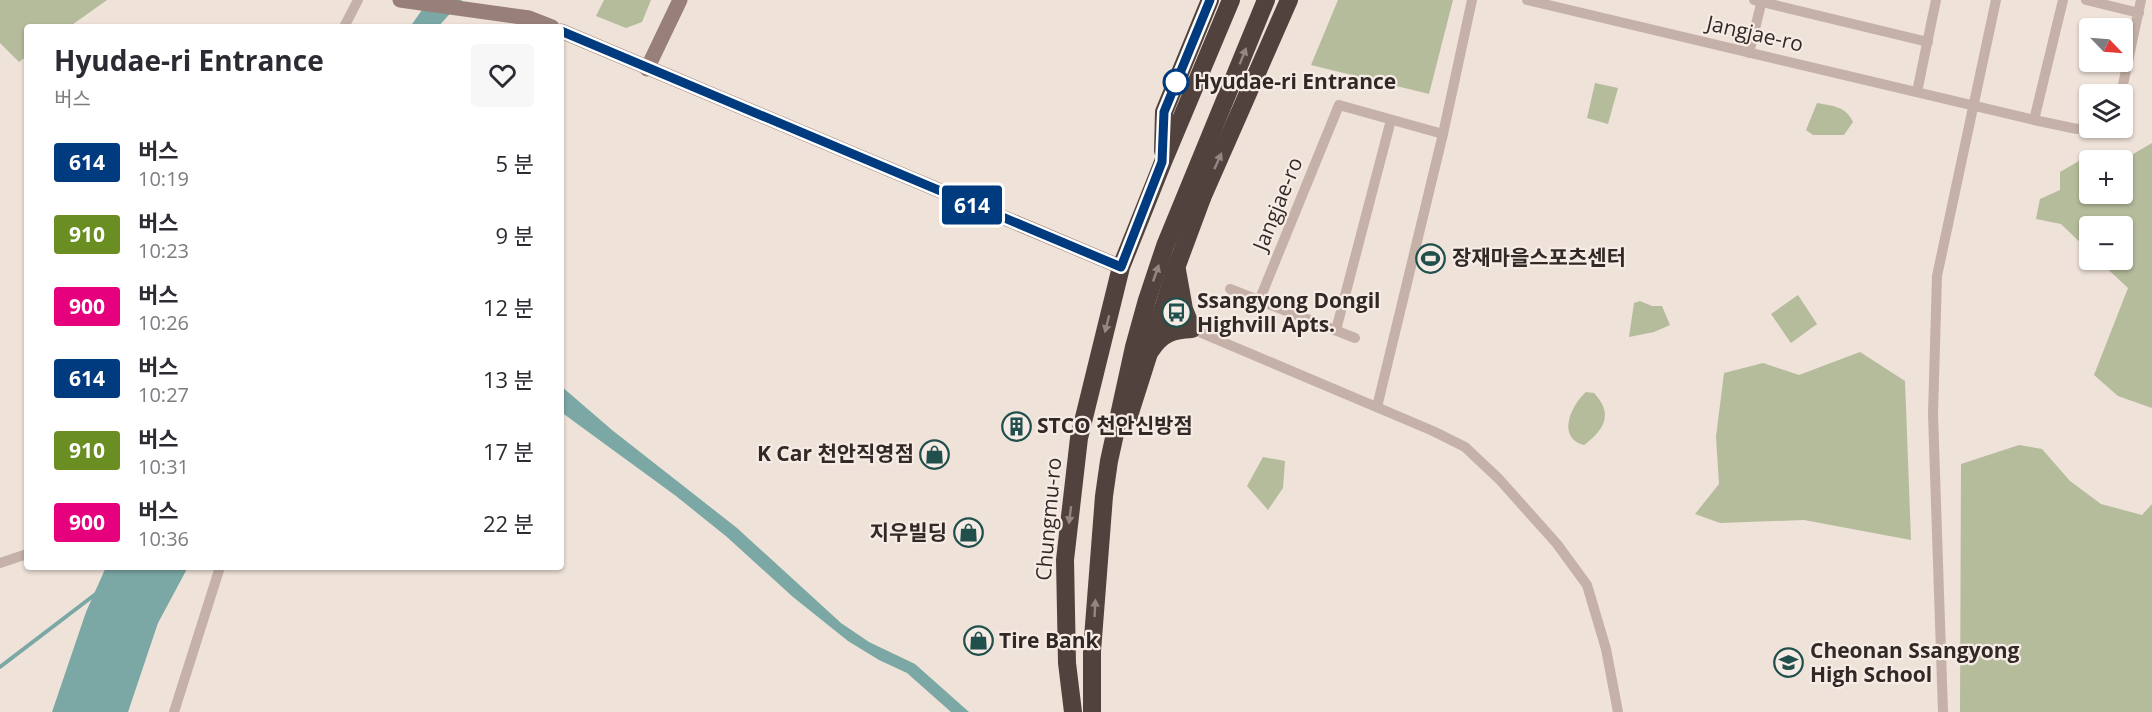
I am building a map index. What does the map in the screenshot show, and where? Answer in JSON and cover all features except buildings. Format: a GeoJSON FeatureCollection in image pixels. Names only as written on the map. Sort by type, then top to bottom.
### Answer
{"type":"FeatureCollection","features":[{"type":"Feature","properties":{"kind":"highway"},"geometry":{"type":"LineString","coordinates":[[1162,162],[1164,112],[1210,0]]}},
{"type":"Feature","properties":{"kind":"highway","name":"Chungmu-ro"},"geometry":{"type":"LineString","coordinates":[[1071,710],[1067,663],[1066,549],[1079,438],[1121,267],[1162,162],[1231,0]]}},
{"type":"Feature","properties":{"kind":"highway"},"geometry":{"type":"LineString","coordinates":[[1092,712],[1092,651],[1097,569],[1109,461],[1134,347],[1165,246],[1266,0]]}},
{"type":"Feature","properties":{"kind":"highway"},"geometry":{"type":"LineString","coordinates":[[1109,461],[1133,409],[1147,356],[1202,198],[1289,0]]}},
{"type":"Feature","properties":{"kind":"highway"},"geometry":{"type":"LineString","coordinates":[[1165,246],[1202,198]]}},
{"type":"Feature","properties":{"kind":"highway"},"geometry":{"type":"LineString","coordinates":[[1147,356],[1158,340],[1172,330],[1192,328],[1184,309],[1176,268]]}},
{"type":"Feature","properties":{"kind":"highway"},"geometry":{"type":"LineString","coordinates":[[1092,687],[1107,712]]}},
{"type":"Feature","properties":{"kind":"street"},"geometry":{"type":"LineString","coordinates":[[346,24],[358,0]]}},
{"type":"Feature","properties":{"kind":"street"},"geometry":{"type":"LineString","coordinates":[[400,0],[540,24]]}},
{"type":"Feature","properties":{"kind":"street"},"geometry":{"type":"LineString","coordinates":[[647,69],[680,0]]}},
{"type":"Feature","properties":{"kind":"street"},"geometry":{"type":"LineString","coordinates":[[1377,407],[1443,134],[1472,0]]}},
{"type":"Feature","properties":{"kind":"street","name":"Jangjae-ro"},"geometry":{"type":"LineString","coordinates":[[1527,0],[1973,106],[2079,129]]}},
{"type":"Feature","properties":{"kind":"street"},"geometry":{"type":"LineString","coordinates":[[1917,92],[1936,0]]}},
{"type":"Feature","properties":{"kind":"street"},"geometry":{"type":"LineString","coordinates":[[1943,712],[1933,392],[1937,276],[1996,0]]}},
{"type":"Feature","properties":{"kind":"street"},"geometry":{"type":"LineString","coordinates":[[2034,120],[2063,0]]}},
{"type":"Feature","properties":{"kind":"street"},"geometry":{"type":"LineString","coordinates":[[2086,0],[2139,13]]}},
{"type":"Feature","properties":{"kind":"street"},"geometry":{"type":"LineString","coordinates":[[2123,84],[2141,0]]}},
{"type":"Feature","properties":{"kind":"street"},"geometry":{"type":"LineString","coordinates":[[1749,53],[1759,1],[1928,42]]}},
{"type":"Feature","properties":{"kind":"street"},"geometry":{"type":"LineString","coordinates":[[564,32],[1121,267]]}},
{"type":"Feature","properties":{"kind":"street","name":"Jangjae-ro"},"geometry":{"type":"LineString","coordinates":[[1259,301],[1339,105],[1443,134]]}},
{"type":"Feature","properties":{"kind":"street"},"geometry":{"type":"LineString","coordinates":[[1336,330],[1390,120]]}},
{"type":"Feature","properties":{"kind":"street"},"geometry":{"type":"LineString","coordinates":[[1230,289],[1355,338]]}},
{"type":"Feature","properties":{"kind":"street"},"geometry":{"type":"LineString","coordinates":[[1192,328],[1433,431],[1465,447],[1498,479],[1557,544],[1587,585],[1606,649],[1618,712]]}},
{"type":"Feature","properties":{"kind":"street"},"geometry":{"type":"LineString","coordinates":[[0,563],[24,555]]}},
{"type":"Feature","properties":{"kind":"street"},"geometry":{"type":"LineString","coordinates":[[174,712],[219,570]]}},
{"type":"Feature","properties":{"kind":"green space"},"geometry":{"type":"Polygon","coordinates":[[[0,0],[107,0],[73,24],[24,24],[24,58],[19,62],[0,43],[0,0]]]}},
{"type":"Feature","properties":{"kind":"green space"},"geometry":{"type":"Polygon","coordinates":[[[604,0],[651,0],[642,22],[626,28],[596,16],[604,0]]]}},
{"type":"Feature","properties":{"kind":"green space"},"geometry":{"type":"Polygon","coordinates":[[[1338,0],[1453,0],[1429,94],[1311,65],[1338,0]]]}},
{"type":"Feature","properties":{"kind":"green space"},"geometry":{"type":"Polygon","coordinates":[[[1595,83],[1618,88],[1608,124],[1587,118],[1595,83]]]}},
{"type":"Feature","properties":{"kind":"green space"},"geometry":{"type":"Polygon","coordinates":[[[1817,103],[1838,108],[1847,113],[1853,122],[1844,135],[1813,135],[1806,130],[1817,103]]]}},
{"type":"Feature","properties":{"kind":"green space"},"geometry":{"type":"Polygon","coordinates":[[[2152,143],[2152,408],[2118,396],[2094,375],[2128,288],[2109,270],[2133,270],[2133,216],[2079,216],[2079,241],[2061,224],[2036,219],[2040,199],[2060,190],[2060,172],[2079,161],[2079,204],[2133,204],[2133,154],[2152,143]]]}},
{"type":"Feature","properties":{"kind":"green space"},"geometry":{"type":"Polygon","coordinates":[[[1798,295],[1817,324],[1791,343],[1771,314],[1798,295]]]}},
{"type":"Feature","properties":{"kind":"green space"},"geometry":{"type":"Polygon","coordinates":[[[1640,301],[1652,306],[1662,306],[1670,325],[1654,332],[1629,337],[1634,303],[1640,301]]]}},
{"type":"Feature","properties":{"kind":"green space"},"geometry":{"type":"Polygon","coordinates":[[[1860,352],[1905,381],[1911,540],[1804,520],[1720,523],[1695,514],[1719,484],[1716,437],[1724,373],[1763,363],[1799,375],[1860,352]]]}},
{"type":"Feature","properties":{"kind":"green space"},"geometry":{"type":"Polygon","coordinates":[[[1586,392],[1594,393],[1604,408],[1605,415],[1597,434],[1584,445],[1570,436],[1568,429],[1571,413],[1586,392]]]}},
{"type":"Feature","properties":{"kind":"green space"},"geometry":{"type":"Polygon","coordinates":[[[2019,445],[2042,449],[2070,481],[2101,504],[2142,515],[2152,504],[2152,712],[1960,712],[1961,464],[2019,445]]]}},
{"type":"Feature","properties":{"kind":"green space"},"geometry":{"type":"Polygon","coordinates":[[[1263,457],[1285,461],[1283,488],[1268,510],[1247,486],[1263,457]]]}},
{"type":"Feature","properties":{"kind":"water"},"geometry":{"type":"Polygon","coordinates":[[[429,0],[462,0],[441,24],[412,24],[429,0]]]}},
{"type":"Feature","properties":{"kind":"water"},"geometry":{"type":"Polygon","coordinates":[[[564,389],[612,430],[737,528],[841,623],[869,642],[915,664],[969,712],[951,712],[907,673],[879,660],[848,641],[793,597],[727,537],[676,496],[564,414],[564,389]]]}},
{"type":"Feature","properties":{"kind":"water"},"geometry":{"type":"Polygon","coordinates":[[[105,570],[186,570],[158,623],[128,712],[52,712],[86,612],[105,570]]]}},
{"type":"Feature","properties":{"kind":"waterway"},"geometry":{"type":"LineString","coordinates":[[0,667],[97,593]]}},
{"type":"Feature","properties":{"kind":"bus line","name":"614"},"geometry":{"type":"LineString","coordinates":[[564,32],[1121,267],[1162,162],[1164,112],[1210,0]]}},
{"type":"Feature","properties":{"kind":"place","name":"Hyudae-ri Entrance"},"geometry":{"type":"Point","coordinates":[1176,82]}},
{"type":"Feature","properties":{"kind":"place","name":"장재마을스포츠센터"},"geometry":{"type":"Point","coordinates":[1431,258]}},
{"type":"Feature","properties":{"kind":"place","name":"Ssangyong Dongil Highvill Apts."},"geometry":{"type":"Point","coordinates":[1176,313]}},
{"type":"Feature","properties":{"kind":"place","name":"STCO 천안신방점"},"geometry":{"type":"Point","coordinates":[1016,426]}},
{"type":"Feature","properties":{"kind":"place","name":"K Car 천안직영점"},"geometry":{"type":"Point","coordinates":[935,454]}},
{"type":"Feature","properties":{"kind":"place","name":"지우빌딩"},"geometry":{"type":"Point","coordinates":[968,533]}},
{"type":"Feature","properties":{"kind":"place","name":"Tire Bank"},"geometry":{"type":"Point","coordinates":[978,641]}},
{"type":"Feature","properties":{"kind":"place","name":"Cheonan Ssangyong High School"},"geometry":{"type":"Point","coordinates":[1789,663]}}]}
